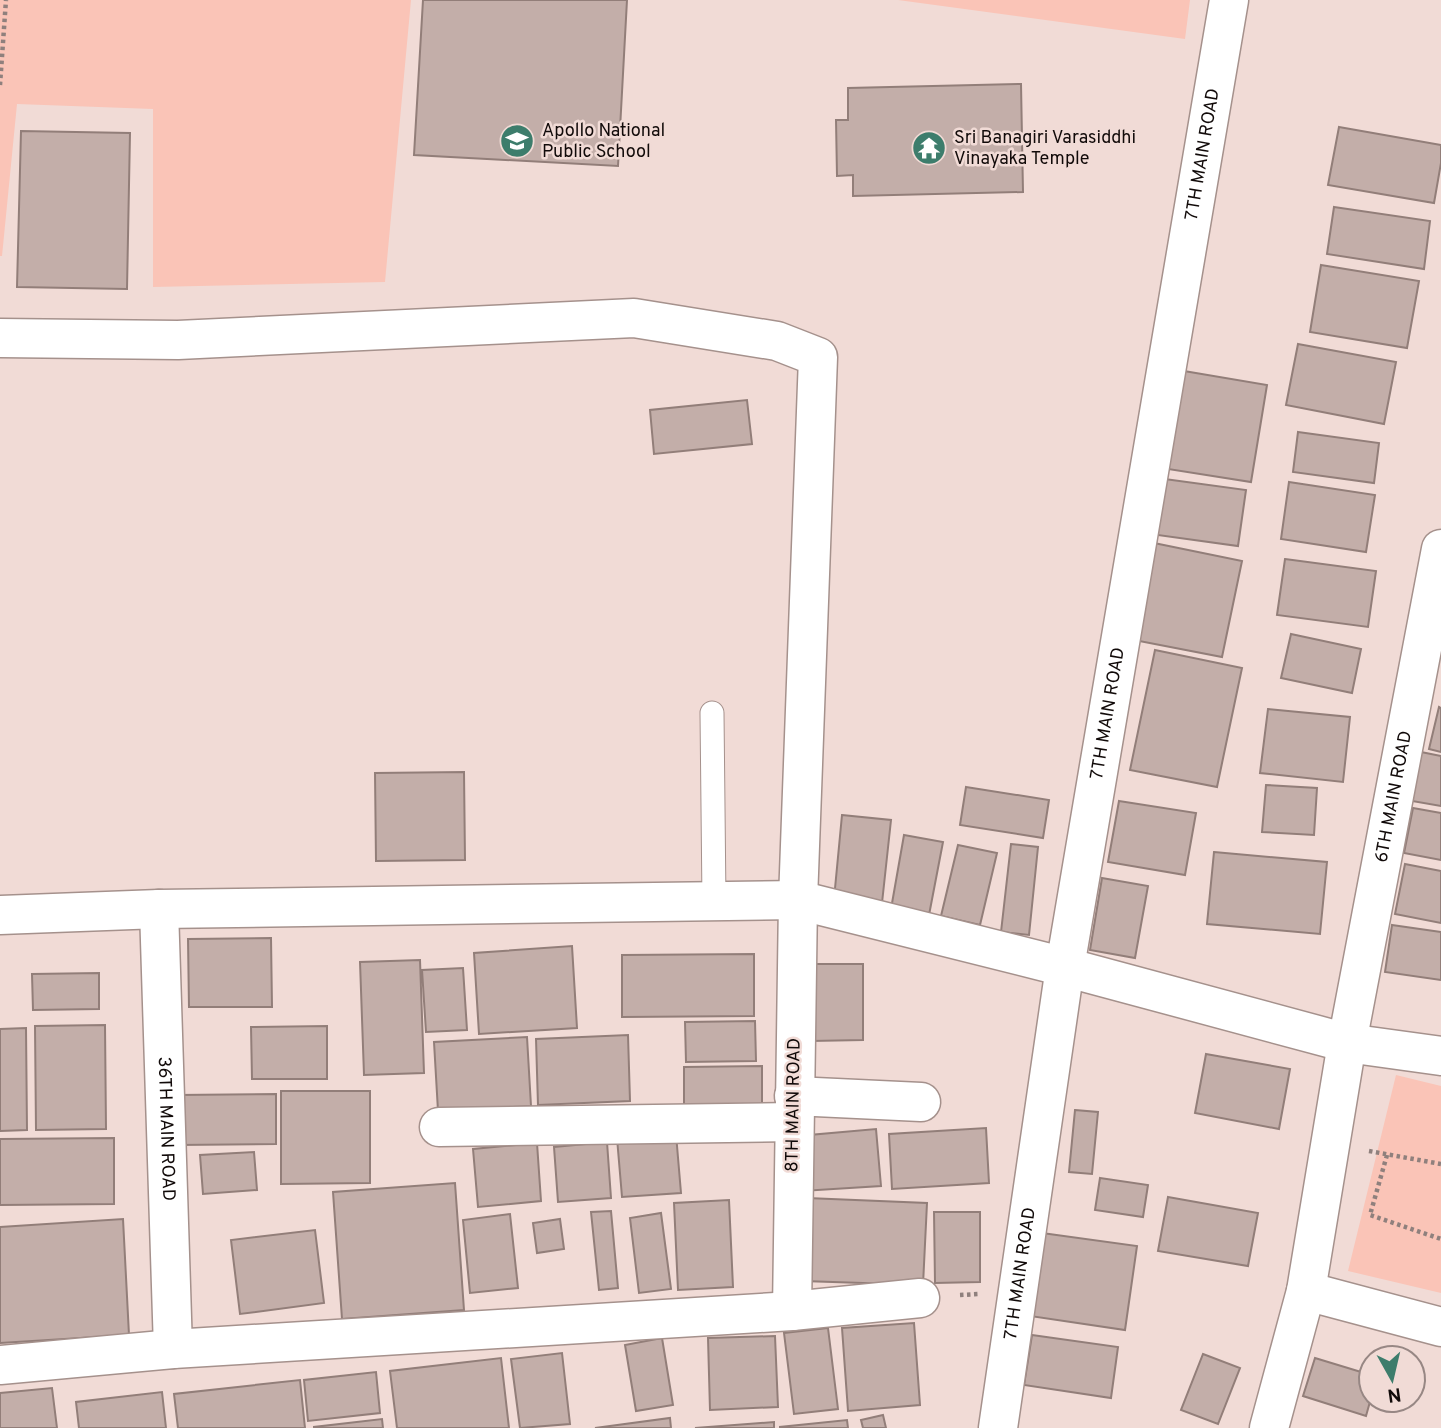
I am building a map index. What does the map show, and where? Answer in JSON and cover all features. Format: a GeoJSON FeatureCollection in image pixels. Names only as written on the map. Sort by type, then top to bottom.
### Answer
{"type":"FeatureCollection","features":[{"type":"Feature","properties":{"kind":"street","name":"7TH MAIN ROAD"},"geometry":{"type":"LineString","coordinates":[[998,1428],[1065,967],[1228,0]]}},
{"type":"Feature","properties":{"kind":"street","name":"8TH MAIN ROAD"},"geometry":{"type":"LineString","coordinates":[[0,338],[203,339],[634,318],[776,341],[817,357],[798,900],[792,1311]]}},
{"type":"Feature","properties":{"kind":"street","name":"6TH MAIN ROAD"},"geometry":{"type":"LineString","coordinates":[[1269,1428],[1306,1291],[1347,1043],[1441,549]]}},
{"type":"Feature","properties":{"kind":"street"},"geometry":{"type":"LineString","coordinates":[[0,915],[159,909],[798,900],[1065,967],[1347,1043],[1441,1056]]}},
{"type":"Feature","properties":{"kind":"street","name":"36TH MAIN ROAD"},"geometry":{"type":"LineString","coordinates":[[159,909],[173,1349]]}},
{"type":"Feature","properties":{"kind":"street"},"geometry":{"type":"LineString","coordinates":[[439,1127],[921,1102]]}},
{"type":"Feature","properties":{"kind":"street"},"geometry":{"type":"LineString","coordinates":[[1306,1291],[1441,1328]]}},
{"type":"Feature","properties":{"kind":"street"},"geometry":{"type":"LineString","coordinates":[[0,1365],[173,1349],[792,1311],[920,1298]]}},
{"type":"Feature","properties":{"kind":"lane"},"geometry":{"type":"LineString","coordinates":[[712,713],[714,901]]}},
{"type":"Feature","properties":{"kind":"path"},"geometry":{"type":"LineString","coordinates":[[0,85],[6,0]]}},
{"type":"Feature","properties":{"kind":"path"},"geometry":{"type":"LineString","coordinates":[[1330,1144],[1441,1164]]}},
{"type":"Feature","properties":{"kind":"path"},"geometry":{"type":"LineString","coordinates":[[1387,1155],[1370,1214],[1441,1239]]}},
{"type":"Feature","properties":{"kind":"path"},"geometry":{"type":"LineString","coordinates":[[920,1298],[1020,1290]]}},
{"type":"Feature","properties":{"kind":"shaded area"},"geometry":{"type":"Polygon","coordinates":[[[0,0],[411,0],[385,282],[153,287],[153,109],[17,104],[0,256],[0,0]]]}},
{"type":"Feature","properties":{"kind":"shaded area"},"geometry":{"type":"Polygon","coordinates":[[[898,0],[1190,0],[1185,39],[898,0]]]}},
{"type":"Feature","properties":{"kind":"shaded area"},"geometry":{"type":"Polygon","coordinates":[[[1396,1075],[1441,1086],[1441,1293],[1348,1271],[1396,1075]]]}},
{"type":"Feature","properties":{"kind":"building"},"geometry":{"type":"Polygon","coordinates":[[[423,0],[627,0],[618,166],[414,155],[423,0]]]}},
{"type":"Feature","properties":{"kind":"building","name":"Sri Banagiri Varasiddhi Vinayaka Temple"},"geometry":{"type":"Polygon","coordinates":[[[1021,84],[1023,192],[853,196],[853,175],[837,176],[836,120],[848,120],[848,88],[1021,84]]]}},
{"type":"Feature","properties":{"kind":"building"},"geometry":{"type":"Polygon","coordinates":[[[1339,127],[1441,145],[1441,163],[1434,203],[1328,185],[1339,127]]]}},
{"type":"Feature","properties":{"kind":"building"},"geometry":{"type":"Polygon","coordinates":[[[21,131],[130,133],[127,289],[17,287],[21,131]]]}},
{"type":"Feature","properties":{"kind":"building"},"geometry":{"type":"Polygon","coordinates":[[[1334,207],[1430,221],[1424,269],[1327,254],[1334,207]]]}},
{"type":"Feature","properties":{"kind":"building"},"geometry":{"type":"Polygon","coordinates":[[[1321,265],[1419,281],[1407,348],[1310,332],[1321,265]]]}},
{"type":"Feature","properties":{"kind":"building"},"geometry":{"type":"Polygon","coordinates":[[[1298,344],[1396,362],[1384,424],[1286,405],[1298,344]]]}},
{"type":"Feature","properties":{"kind":"building"},"geometry":{"type":"Polygon","coordinates":[[[1184,371],[1267,385],[1251,482],[1168,469],[1184,371]]]}},
{"type":"Feature","properties":{"kind":"building"},"geometry":{"type":"Polygon","coordinates":[[[747,400],[752,444],[654,454],[650,410],[747,400]]]}},
{"type":"Feature","properties":{"kind":"building"},"geometry":{"type":"Polygon","coordinates":[[[1298,432],[1379,443],[1374,483],[1293,472],[1298,432]]]}},
{"type":"Feature","properties":{"kind":"building"},"geometry":{"type":"Polygon","coordinates":[[[1150,477],[1246,490],[1238,546],[1143,533],[1150,477]]]}},
{"type":"Feature","properties":{"kind":"building"},"geometry":{"type":"Polygon","coordinates":[[[1289,482],[1375,495],[1366,552],[1281,539],[1289,482]]]}},
{"type":"Feature","properties":{"kind":"building"},"geometry":{"type":"Polygon","coordinates":[[[1154,543],[1242,561],[1222,657],[1134,640],[1154,543]]]}},
{"type":"Feature","properties":{"kind":"building"},"geometry":{"type":"Polygon","coordinates":[[[1285,559],[1376,571],[1368,627],[1277,615],[1285,559]]]}},
{"type":"Feature","properties":{"kind":"building"},"geometry":{"type":"Polygon","coordinates":[[[1291,634],[1361,649],[1352,693],[1281,678],[1291,634]]]}},
{"type":"Feature","properties":{"kind":"building"},"geometry":{"type":"Polygon","coordinates":[[[1155,650],[1242,668],[1217,787],[1130,770],[1155,650]]]}},
{"type":"Feature","properties":{"kind":"building"},"geometry":{"type":"Polygon","coordinates":[[[1439,707],[1441,708],[1441,752],[1429,749],[1439,707]]]}},
{"type":"Feature","properties":{"kind":"building"},"geometry":{"type":"Polygon","coordinates":[[[1268,709],[1350,717],[1343,782],[1260,773],[1268,709]]]}},
{"type":"Feature","properties":{"kind":"building"},"geometry":{"type":"Polygon","coordinates":[[[1421,752],[1441,756],[1441,806],[1412,801],[1421,752]]]}},
{"type":"Feature","properties":{"kind":"building"},"geometry":{"type":"Polygon","coordinates":[[[464,772],[465,860],[376,861],[375,773],[464,772]]]}},
{"type":"Feature","properties":{"kind":"building"},"geometry":{"type":"Polygon","coordinates":[[[1266,785],[1317,788],[1314,835],[1262,832],[1266,785]]]}},
{"type":"Feature","properties":{"kind":"building"},"geometry":{"type":"Polygon","coordinates":[[[966,787],[1049,800],[1043,838],[960,825],[966,787]]]}},
{"type":"Feature","properties":{"kind":"building"},"geometry":{"type":"Polygon","coordinates":[[[1119,801],[1196,813],[1185,875],[1108,862],[1119,801]]]}},
{"type":"Feature","properties":{"kind":"building"},"geometry":{"type":"Polygon","coordinates":[[[1413,808],[1441,813],[1441,860],[1404,853],[1413,808]]]}},
{"type":"Feature","properties":{"kind":"building"},"geometry":{"type":"Polygon","coordinates":[[[842,815],[891,820],[882,903],[834,899],[842,815]]]}},
{"type":"Feature","properties":{"kind":"building"},"geometry":{"type":"Polygon","coordinates":[[[904,835],[943,842],[929,915],[891,909],[904,835]]]}},
{"type":"Feature","properties":{"kind":"building"},"geometry":{"type":"Polygon","coordinates":[[[1011,844],[1038,847],[1029,935],[1001,932],[1011,844]]]}},
{"type":"Feature","properties":{"kind":"building"},"geometry":{"type":"Polygon","coordinates":[[[958,845],[997,853],[980,925],[941,916],[958,845]]]}},
{"type":"Feature","properties":{"kind":"building"},"geometry":{"type":"Polygon","coordinates":[[[1214,852],[1327,862],[1320,934],[1207,924],[1214,852]]]}},
{"type":"Feature","properties":{"kind":"building"},"geometry":{"type":"Polygon","coordinates":[[[1405,864],[1441,871],[1441,923],[1395,914],[1405,864]]]}},
{"type":"Feature","properties":{"kind":"building"},"geometry":{"type":"Polygon","coordinates":[[[1102,878],[1148,886],[1135,958],[1090,950],[1102,878]]]}},
{"type":"Feature","properties":{"kind":"building"},"geometry":{"type":"Polygon","coordinates":[[[1392,925],[1441,932],[1441,980],[1385,972],[1392,925]]]}},
{"type":"Feature","properties":{"kind":"building"},"geometry":{"type":"Polygon","coordinates":[[[271,938],[272,1007],[189,1007],[188,939],[271,938]]]}},
{"type":"Feature","properties":{"kind":"building"},"geometry":{"type":"Polygon","coordinates":[[[572,946],[577,1028],[479,1034],[474,953],[572,946]]]}},
{"type":"Feature","properties":{"kind":"building"},"geometry":{"type":"Polygon","coordinates":[[[754,954],[754,1016],[622,1017],[622,955],[754,954]]]}},
{"type":"Feature","properties":{"kind":"building"},"geometry":{"type":"Polygon","coordinates":[[[420,960],[424,1073],[364,1075],[360,962],[420,960]]]}},
{"type":"Feature","properties":{"kind":"building"},"geometry":{"type":"Polygon","coordinates":[[[810,964],[863,964],[863,1040],[811,1041],[810,964]]]}},
{"type":"Feature","properties":{"kind":"building"},"geometry":{"type":"Polygon","coordinates":[[[463,968],[467,1030],[426,1032],[422,970],[463,968]]]}},
{"type":"Feature","properties":{"kind":"building"},"geometry":{"type":"Polygon","coordinates":[[[99,973],[99,1009],[33,1010],[32,974],[99,973]]]}},
{"type":"Feature","properties":{"kind":"building"},"geometry":{"type":"Polygon","coordinates":[[[755,1021],[756,1061],[686,1062],[685,1022],[755,1021]]]}},
{"type":"Feature","properties":{"kind":"building"},"geometry":{"type":"Polygon","coordinates":[[[105,1025],[106,1129],[36,1130],[35,1026],[105,1025]]]}},
{"type":"Feature","properties":{"kind":"building"},"geometry":{"type":"Polygon","coordinates":[[[327,1026],[327,1079],[252,1079],[251,1027],[327,1026]]]}},
{"type":"Feature","properties":{"kind":"building"},"geometry":{"type":"Polygon","coordinates":[[[26,1028],[27,1130],[0,1131],[0,1029],[26,1028]]]}},
{"type":"Feature","properties":{"kind":"building"},"geometry":{"type":"Polygon","coordinates":[[[628,1035],[630,1101],[538,1105],[536,1039],[628,1035]]]}},
{"type":"Feature","properties":{"kind":"building"},"geometry":{"type":"Polygon","coordinates":[[[527,1037],[531,1106],[438,1111],[434,1042],[527,1037]]]}},
{"type":"Feature","properties":{"kind":"building"},"geometry":{"type":"Polygon","coordinates":[[[1206,1054],[1290,1069],[1279,1129],[1195,1113],[1206,1054]]]}},
{"type":"Feature","properties":{"kind":"building"},"geometry":{"type":"Polygon","coordinates":[[[762,1066],[762,1115],[684,1116],[684,1067],[762,1066]]]}},
{"type":"Feature","properties":{"kind":"building"},"geometry":{"type":"Polygon","coordinates":[[[281,1091],[370,1091],[370,1183],[281,1184],[281,1091]]]}},
{"type":"Feature","properties":{"kind":"building"},"geometry":{"type":"Polygon","coordinates":[[[276,1094],[276,1144],[177,1145],[177,1095],[276,1094]]]}},
{"type":"Feature","properties":{"kind":"building"},"geometry":{"type":"Polygon","coordinates":[[[1075,1110],[1098,1112],[1092,1174],[1069,1172],[1075,1110]]]}},
{"type":"Feature","properties":{"kind":"building"},"geometry":{"type":"Polygon","coordinates":[[[986,1128],[989,1183],[892,1189],[889,1134],[986,1128]]]}},
{"type":"Feature","properties":{"kind":"building"},"geometry":{"type":"Polygon","coordinates":[[[876,1129],[881,1186],[802,1191],[798,1136],[876,1129]]]}},
{"type":"Feature","properties":{"kind":"building"},"geometry":{"type":"Polygon","coordinates":[[[676,1134],[681,1193],[622,1197],[617,1138],[676,1134]]]}},
{"type":"Feature","properties":{"kind":"building"},"geometry":{"type":"Polygon","coordinates":[[[114,1138],[114,1204],[0,1205],[0,1139],[114,1138]]]}},
{"type":"Feature","properties":{"kind":"building"},"geometry":{"type":"Polygon","coordinates":[[[607,1142],[611,1198],[558,1202],[554,1147],[607,1142]]]}},
{"type":"Feature","properties":{"kind":"building"},"geometry":{"type":"Polygon","coordinates":[[[537,1143],[541,1201],[478,1207],[473,1149],[537,1143]]]}},
{"type":"Feature","properties":{"kind":"building"},"geometry":{"type":"Polygon","coordinates":[[[254,1152],[257,1190],[203,1194],[200,1155],[254,1152]]]}},
{"type":"Feature","properties":{"kind":"building"},"geometry":{"type":"Polygon","coordinates":[[[1100,1178],[1148,1185],[1143,1217],[1095,1210],[1100,1178]]]}},
{"type":"Feature","properties":{"kind":"building"},"geometry":{"type":"Polygon","coordinates":[[[455,1183],[464,1310],[342,1319],[333,1192],[455,1183]]]}},
{"type":"Feature","properties":{"kind":"building"},"geometry":{"type":"Polygon","coordinates":[[[1168,1197],[1258,1213],[1248,1266],[1158,1251],[1168,1197]]]}},
{"type":"Feature","properties":{"kind":"building"},"geometry":{"type":"Polygon","coordinates":[[[807,1198],[927,1203],[923,1285],[803,1281],[807,1198]]]}},
{"type":"Feature","properties":{"kind":"building"},"geometry":{"type":"Polygon","coordinates":[[[729,1200],[733,1287],[678,1290],[674,1203],[729,1200]]]}},
{"type":"Feature","properties":{"kind":"building"},"geometry":{"type":"Polygon","coordinates":[[[611,1211],[618,1288],[599,1290],[591,1212],[611,1211]]]}},
{"type":"Feature","properties":{"kind":"building"},"geometry":{"type":"Polygon","coordinates":[[[934,1212],[980,1212],[980,1282],[935,1283],[934,1212]]]}},
{"type":"Feature","properties":{"kind":"building"},"geometry":{"type":"Polygon","coordinates":[[[661,1213],[671,1289],[639,1293],[630,1218],[661,1213]]]}},
{"type":"Feature","properties":{"kind":"building"},"geometry":{"type":"Polygon","coordinates":[[[510,1214],[518,1288],[470,1293],[463,1220],[510,1214]]]}},
{"type":"Feature","properties":{"kind":"building"},"geometry":{"type":"Polygon","coordinates":[[[123,1219],[129,1335],[0,1343],[0,1227],[123,1219]]]}},
{"type":"Feature","properties":{"kind":"building"},"geometry":{"type":"Polygon","coordinates":[[[560,1219],[564,1249],[537,1253],[533,1223],[560,1219]]]}},
{"type":"Feature","properties":{"kind":"building"},"geometry":{"type":"Polygon","coordinates":[[[315,1230],[324,1303],[240,1314],[231,1240],[315,1230]]]}},
{"type":"Feature","properties":{"kind":"building"},"geometry":{"type":"Polygon","coordinates":[[[1042,1233],[1137,1246],[1125,1330],[1030,1316],[1042,1233]]]}},
{"type":"Feature","properties":{"kind":"building"},"geometry":{"type":"Polygon","coordinates":[[[914,1323],[920,1405],[848,1411],[842,1328],[914,1323]]]}},
{"type":"Feature","properties":{"kind":"building"},"geometry":{"type":"Polygon","coordinates":[[[828,1328],[838,1409],[794,1414],[784,1333],[828,1328]]]}},
{"type":"Feature","properties":{"kind":"building"},"geometry":{"type":"Polygon","coordinates":[[[1032,1335],[1118,1347],[1111,1398],[1024,1385],[1032,1335]]]}},
{"type":"Feature","properties":{"kind":"building"},"geometry":{"type":"Polygon","coordinates":[[[775,1336],[778,1407],[710,1410],[708,1338],[775,1336]]]}},
{"type":"Feature","properties":{"kind":"building"},"geometry":{"type":"Polygon","coordinates":[[[662,1338],[673,1405],[636,1411],[625,1345],[662,1338]]]}},
{"type":"Feature","properties":{"kind":"building"},"geometry":{"type":"Polygon","coordinates":[[[562,1353],[570,1424],[520,1428],[511,1359],[562,1353]]]}},
{"type":"Feature","properties":{"kind":"building"},"geometry":{"type":"Polygon","coordinates":[[[1203,1354],[1240,1368],[1218,1424],[1181,1410],[1203,1354]]]}},
{"type":"Feature","properties":{"kind":"building"},"geometry":{"type":"Polygon","coordinates":[[[501,1358],[509,1428],[397,1428],[390,1371],[501,1358]]]}},
{"type":"Feature","properties":{"kind":"building"},"geometry":{"type":"Polygon","coordinates":[[[1315,1358],[1357,1371],[1357,1413],[1303,1396],[1315,1358]]]}},
{"type":"Feature","properties":{"kind":"building"},"geometry":{"type":"Polygon","coordinates":[[[376,1372],[380,1413],[308,1421],[304,1380],[376,1372]]]}},
{"type":"Feature","properties":{"kind":"building"},"geometry":{"type":"Polygon","coordinates":[[[300,1380],[305,1428],[178,1428],[174,1394],[300,1380]]]}},
{"type":"Feature","properties":{"kind":"building"},"geometry":{"type":"Polygon","coordinates":[[[52,1388],[57,1428],[0,1428],[0,1393],[52,1388]]]}},
{"type":"Feature","properties":{"kind":"building"},"geometry":{"type":"Polygon","coordinates":[[[162,1392],[166,1428],[79,1428],[76,1402],[162,1392]]]}},
{"type":"Feature","properties":{"kind":"building"},"geometry":{"type":"Polygon","coordinates":[[[883,1415],[886,1428],[863,1428],[861,1420],[883,1415]]]}},
{"type":"Feature","properties":{"kind":"building"},"geometry":{"type":"Polygon","coordinates":[[[670,1418],[671,1428],[595,1428],[670,1418]]]}},
{"type":"Feature","properties":{"kind":"building"},"geometry":{"type":"Polygon","coordinates":[[[382,1419],[383,1428],[314,1428],[314,1427],[382,1419]]]}},
{"type":"Feature","properties":{"kind":"building"},"geometry":{"type":"Polygon","coordinates":[[[847,1420],[848,1428],[780,1428],[780,1427],[847,1420]]]}},
{"type":"Feature","properties":{"kind":"building"},"geometry":{"type":"Polygon","coordinates":[[[774,1422],[774,1428],[695,1428],[774,1422]]]}},
{"type":"Feature","properties":{"kind":"place","name":"Apollo National Public School"},"geometry":{"type":"Point","coordinates":[517,141]}},
{"type":"Feature","properties":{"kind":"place","name":"Sri Banagiri Varasiddhi Vinayaka Temple"},"geometry":{"type":"Point","coordinates":[929,148]}}]}
